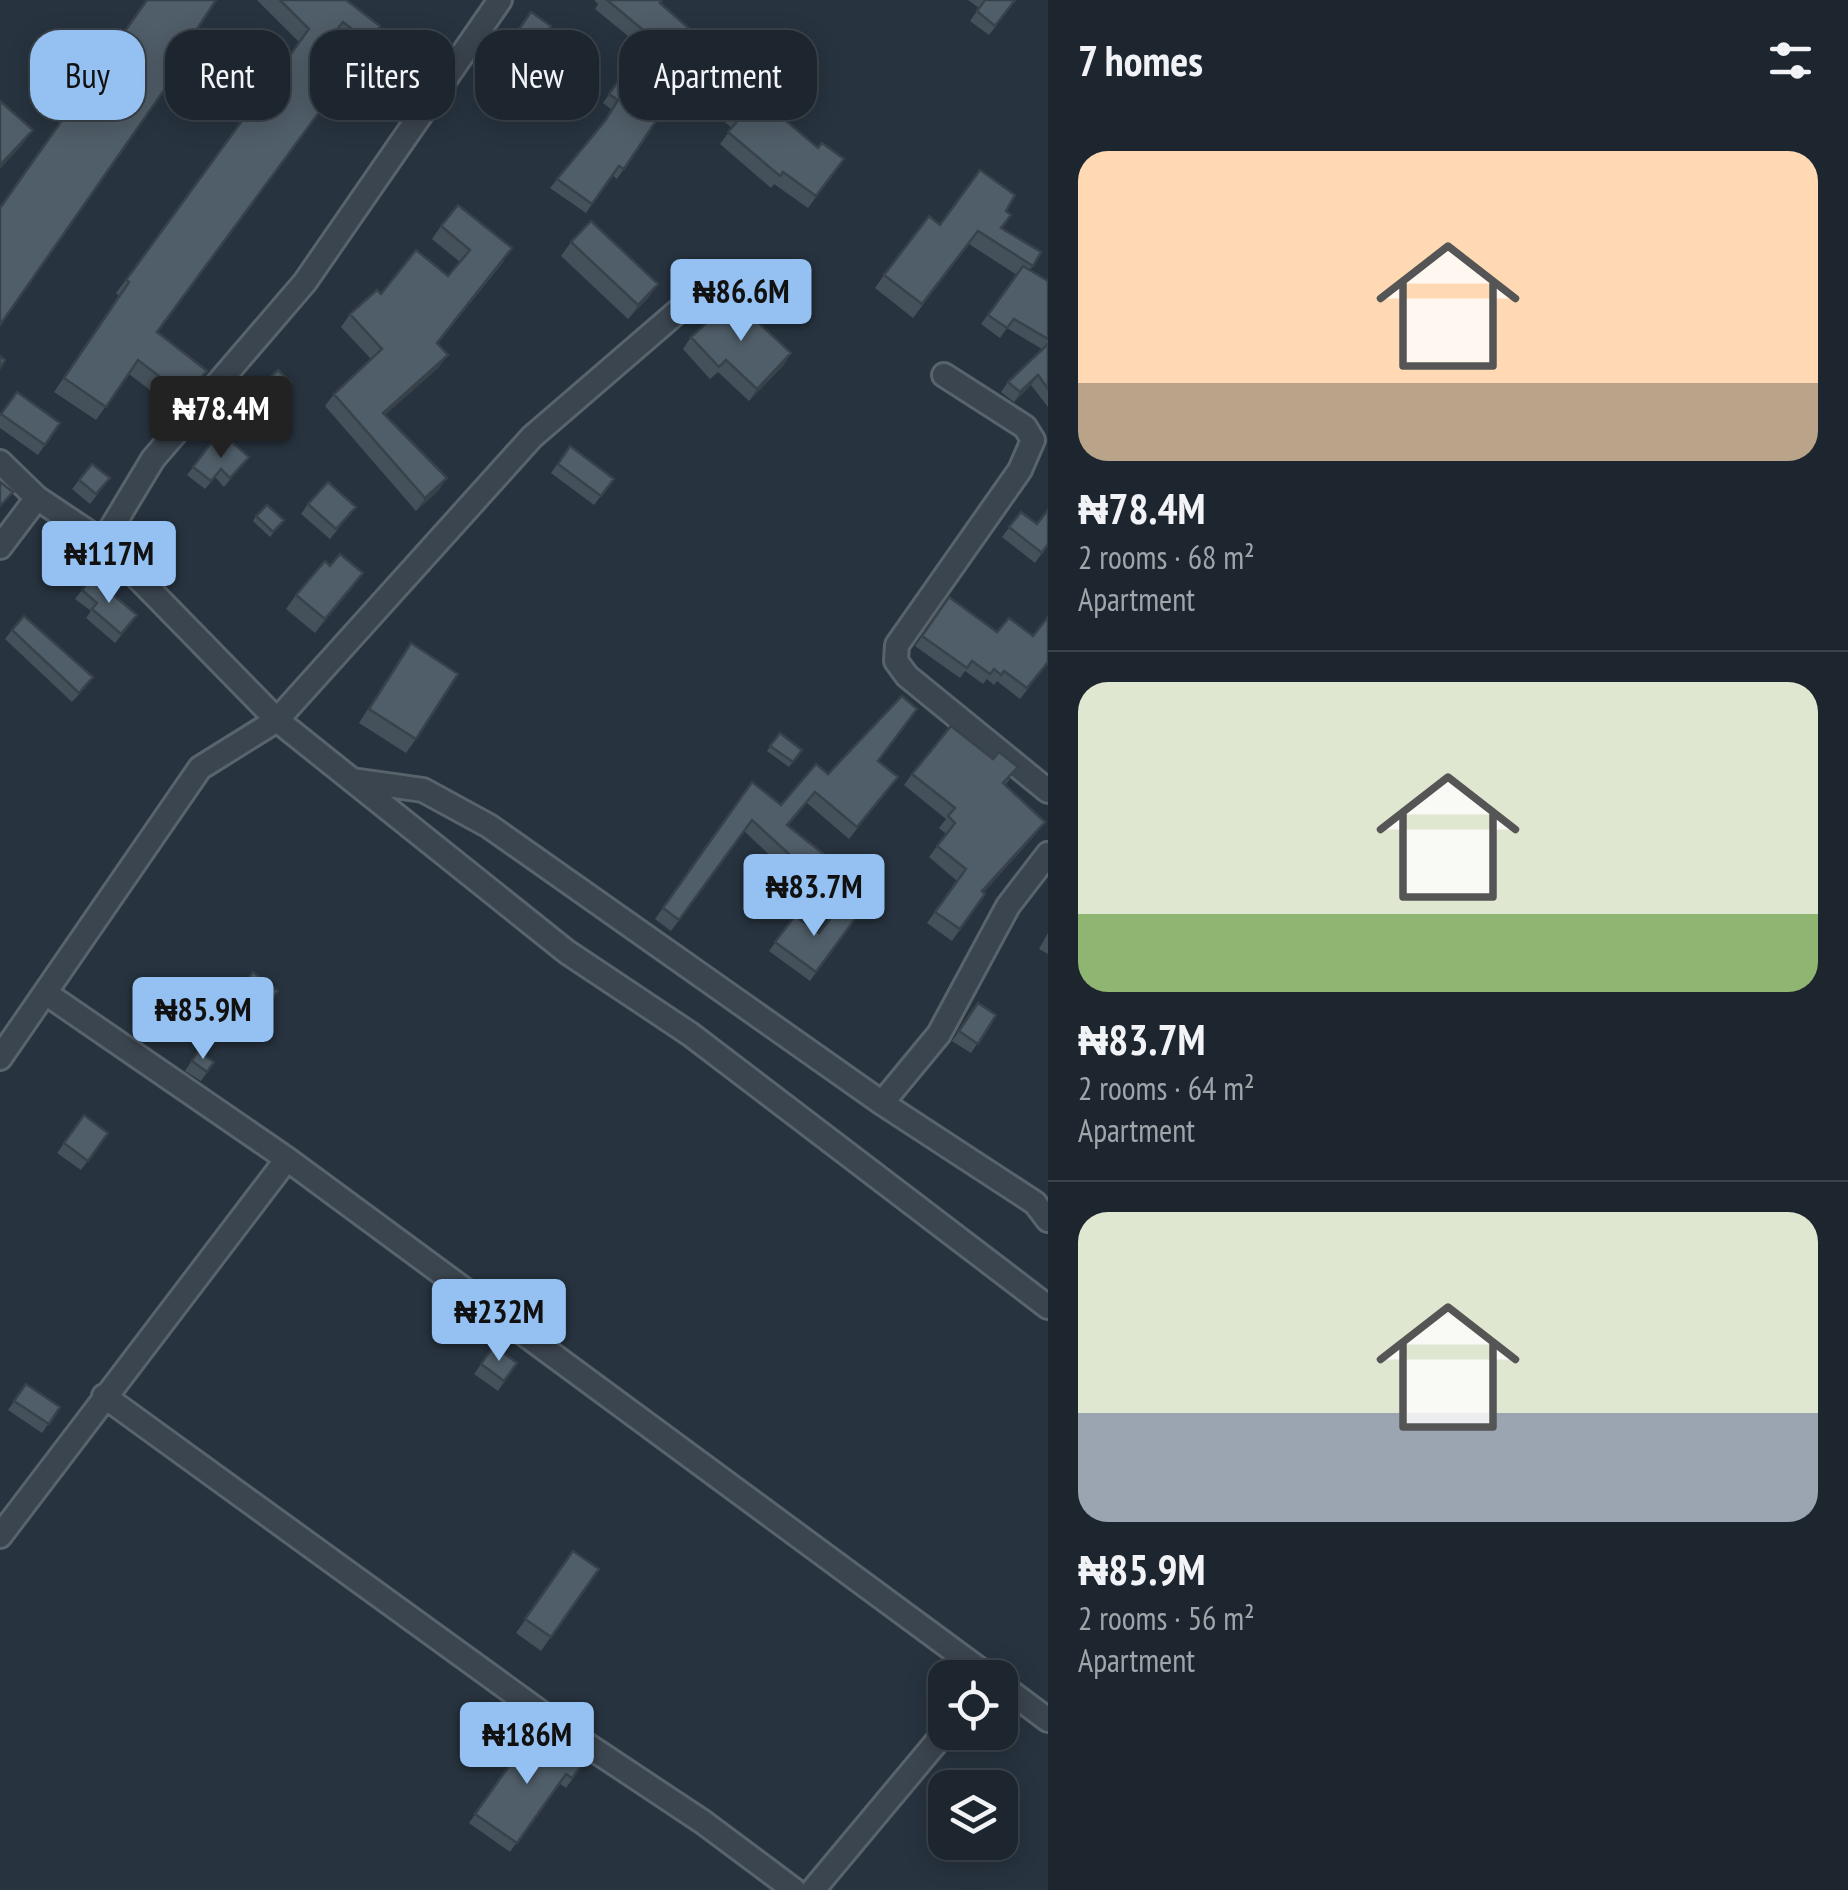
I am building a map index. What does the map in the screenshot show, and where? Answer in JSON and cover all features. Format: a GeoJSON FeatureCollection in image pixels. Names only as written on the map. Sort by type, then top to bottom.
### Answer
{"type":"FeatureCollection","features":[{"type":"Feature","properties":{"kind":"street"},"geometry":{"type":"LineString","coordinates":[[104,542],[154,459],[305,282],[500,0]]}},
{"type":"Feature","properties":{"kind":"street"},"geometry":{"type":"LineString","coordinates":[[0,1058],[200,768],[277,720],[532,437],[677,312]]}},
{"type":"Feature","properties":{"kind":"street"},"geometry":{"type":"LineString","coordinates":[[944,375],[1025,427],[1034,440],[1020,470],[897,645],[896,661],[908,676],[1048,791]]}},
{"type":"Feature","properties":{"kind":"street"},"geometry":{"type":"LineString","coordinates":[[0,462],[38,498],[104,542],[277,720],[351,780],[568,952],[690,1034],[1048,1307]]}},
{"type":"Feature","properties":{"kind":"street"},"geometry":{"type":"LineString","coordinates":[[0,547],[38,498]]}},
{"type":"Feature","properties":{"kind":"street"},"geometry":{"type":"LineString","coordinates":[[351,780],[424,790],[489,826],[882,1104],[1035,1203],[1048,1220]]}},
{"type":"Feature","properties":{"kind":"street"},"geometry":{"type":"LineString","coordinates":[[882,1104],[939,1034],[1008,906],[1048,854]]}},
{"type":"Feature","properties":{"kind":"street"},"geometry":{"type":"LineString","coordinates":[[47,994],[287,1158],[966,1660]]}},
{"type":"Feature","properties":{"kind":"street"},"geometry":{"type":"LineString","coordinates":[[0,1536],[287,1158]]}},
{"type":"Feature","properties":{"kind":"street"},"geometry":{"type":"LineString","coordinates":[[104,1396],[566,1731],[703,1822],[794,1890]]}},
{"type":"Feature","properties":{"kind":"street"},"geometry":{"type":"LineString","coordinates":[[1018,1698],[1048,1720]]}},
{"type":"Feature","properties":{"kind":"street"},"geometry":{"type":"LineString","coordinates":[[813,1890],[930,1750]]}},
{"type":"Feature","properties":{"kind":"building"},"geometry":{"type":"Polygon","coordinates":[[[147,0],[216,0],[196,30],[165,30],[165,89],[145,117],[145,30],[126,30],[147,0]]]}},
{"type":"Feature","properties":{"kind":"building"},"geometry":{"type":"Polygon","coordinates":[[[280,0],[346,0],[380,26],[377,30],[353,30],[343,22],[337,30],[310,30],[310,120],[313,120],[157,332],[207,371],[185,396],[138,360],[106,407],[64,378],[129,282],[126,280],[243,120],[290,120],[290,55],[309,29],[280,0]]]}},
{"type":"Feature","properties":{"kind":"building"},"geometry":{"type":"Polygon","coordinates":[[[607,0],[662,0],[660,3],[691,30],[643,30],[607,0]]]}},
{"type":"Feature","properties":{"kind":"building"},"geometry":{"type":"Polygon","coordinates":[[[985,0],[1015,0],[995,26],[977,11],[985,0]]]}},
{"type":"Feature","properties":{"kind":"building"},"geometry":{"type":"Polygon","coordinates":[[[531,12],[551,26],[548,30],[518,30],[531,12]]]}},
{"type":"Feature","properties":{"kind":"building"},"geometry":{"type":"Polygon","coordinates":[[[619,80],[619,120],[657,120],[624,169],[619,166],[592,204],[557,179],[618,100],[609,94],[619,80]]]}},
{"type":"Feature","properties":{"kind":"building"},"geometry":{"type":"Polygon","coordinates":[[[0,101],[33,130],[0,165],[0,101]]]}},
{"type":"Feature","properties":{"kind":"building"},"geometry":{"type":"Polygon","coordinates":[[[62,120],[143,120],[0,325],[0,208],[62,120]]]}},
{"type":"Feature","properties":{"kind":"building"},"geometry":{"type":"Polygon","coordinates":[[[738,120],[785,120],[818,148],[822,143],[844,159],[816,196],[783,172],[780,176],[728,132],[738,120]]]}},
{"type":"Feature","properties":{"kind":"building"},"geometry":{"type":"Polygon","coordinates":[[[980,170],[1015,195],[1006,211],[1011,215],[1001,228],[1041,252],[1033,266],[978,231],[922,304],[884,275],[929,216],[940,225],[980,170]]]}},
{"type":"Feature","properties":{"kind":"building"},"geometry":{"type":"Polygon","coordinates":[[[458,205],[512,248],[437,343],[448,355],[383,413],[447,478],[425,498],[334,394],[382,349],[350,314],[377,290],[381,294],[416,250],[448,276],[470,250],[441,226],[458,205]]]}},
{"type":"Feature","properties":{"kind":"building"},"geometry":{"type":"Polygon","coordinates":[[[591,221],[658,284],[638,305],[571,242],[591,221]]]}},
{"type":"Feature","properties":{"kind":"building"},"geometry":{"type":"Polygon","coordinates":[[[1023,266],[1048,281],[1048,339],[1014,319],[1007,328],[988,315],[1023,266]]]}},
{"type":"Feature","properties":{"kind":"building"},"geometry":{"type":"Polygon","coordinates":[[[733,299],[791,353],[757,389],[726,360],[719,367],[691,337],[733,299]]]}},
{"type":"Feature","properties":{"kind":"building"},"geometry":{"type":"Polygon","coordinates":[[[1048,344],[1048,389],[1038,375],[1020,392],[1008,382],[1048,344]]]}},
{"type":"Feature","properties":{"kind":"building"},"geometry":{"type":"Polygon","coordinates":[[[278,370],[291,382],[279,394],[266,381],[278,370]]]}},
{"type":"Feature","properties":{"kind":"building"},"geometry":{"type":"Polygon","coordinates":[[[17,392],[60,423],[45,445],[1,414],[17,392]]]}},
{"type":"Feature","properties":{"kind":"building"},"geometry":{"type":"Polygon","coordinates":[[[212,442],[224,451],[232,442],[249,457],[230,478],[221,469],[211,481],[193,467],[212,442]]]}},
{"type":"Feature","properties":{"kind":"building"},"geometry":{"type":"Polygon","coordinates":[[[570,446],[614,479],[601,496],[558,464],[570,446]]]}},
{"type":"Feature","properties":{"kind":"building"},"geometry":{"type":"Polygon","coordinates":[[[92,464],[110,478],[96,494],[79,480],[92,464]]]}},
{"type":"Feature","properties":{"kind":"building"},"geometry":{"type":"Polygon","coordinates":[[[0,482],[13,492],[0,506],[0,482]]]}},
{"type":"Feature","properties":{"kind":"building"},"geometry":{"type":"Polygon","coordinates":[[[328,482],[356,507],[336,529],[308,504],[328,482]]]}},
{"type":"Feature","properties":{"kind":"building"},"geometry":{"type":"Polygon","coordinates":[[[267,505],[284,520],[273,532],[256,516],[267,505]]]}},
{"type":"Feature","properties":{"kind":"building"},"geometry":{"type":"Polygon","coordinates":[[[1048,510],[1048,544],[1042,553],[1009,527],[1021,512],[1037,524],[1048,510]]]}},
{"type":"Feature","properties":{"kind":"building"},"geometry":{"type":"Polygon","coordinates":[[[340,554],[363,573],[325,619],[296,595],[325,561],[330,566],[340,554]]]}},
{"type":"Feature","properties":{"kind":"building"},"geometry":{"type":"Polygon","coordinates":[[[92,577],[137,615],[121,634],[92,609],[97,603],[82,590],[92,577]]]}},
{"type":"Feature","properties":{"kind":"building"},"geometry":{"type":"Polygon","coordinates":[[[949,597],[997,632],[1009,618],[1033,636],[1048,617],[1048,662],[1027,688],[1004,671],[1001,675],[994,669],[990,674],[972,661],[967,668],[922,636],[949,597]]]}},
{"type":"Feature","properties":{"kind":"building"},"geometry":{"type":"Polygon","coordinates":[[[24,616],[93,677],[79,693],[12,630],[24,616]]]}},
{"type":"Feature","properties":{"kind":"building"},"geometry":{"type":"Polygon","coordinates":[[[411,643],[458,674],[416,739],[369,709],[411,643]]]}},
{"type":"Feature","properties":{"kind":"building"},"geometry":{"type":"Polygon","coordinates":[[[902,696],[917,709],[878,761],[898,777],[857,827],[815,792],[787,825],[831,860],[816,879],[752,820],[679,920],[663,908],[752,782],[781,805],[816,764],[828,774],[902,696]]]}},
{"type":"Feature","properties":{"kind":"building"},"geometry":{"type":"Polygon","coordinates":[[[951,726],[993,759],[999,752],[1018,767],[1003,783],[1045,822],[982,891],[985,894],[960,929],[935,912],[966,869],[937,846],[955,823],[948,816],[955,808],[912,774],[951,726]]]}},
{"type":"Feature","properties":{"kind":"building"},"geometry":{"type":"Polygon","coordinates":[[[780,733],[802,750],[793,762],[770,746],[780,733]]]}},
{"type":"Feature","properties":{"kind":"building"},"geometry":{"type":"Polygon","coordinates":[[[840,907],[855,919],[816,972],[775,942],[795,916],[819,933],[840,907]]]}},
{"type":"Feature","properties":{"kind":"building"},"geometry":{"type":"Polygon","coordinates":[[[253,972],[278,991],[268,1005],[243,986],[253,972]]]}},
{"type":"Feature","properties":{"kind":"building"},"geometry":{"type":"Polygon","coordinates":[[[978,1003],[996,1015],[978,1044],[959,1031],[978,1003]]]}},
{"type":"Feature","properties":{"kind":"building"},"geometry":{"type":"Polygon","coordinates":[[[198,1051],[214,1062],[207,1072],[192,1061],[198,1051]]]}},
{"type":"Feature","properties":{"kind":"building"},"geometry":{"type":"Polygon","coordinates":[[[84,1115],[108,1133],[88,1161],[64,1143],[84,1115]]]}},
{"type":"Feature","properties":{"kind":"building"},"geometry":{"type":"Polygon","coordinates":[[[494,1346],[517,1363],[504,1381],[481,1364],[494,1346]]]}},
{"type":"Feature","properties":{"kind":"building"},"geometry":{"type":"Polygon","coordinates":[[[26,1384],[60,1407],[49,1424],[14,1401],[26,1384]]]}},
{"type":"Feature","properties":{"kind":"building"},"geometry":{"type":"Polygon","coordinates":[[[573,1551],[599,1569],[551,1637],[525,1619],[573,1551]]]}},
{"type":"Feature","properties":{"kind":"building"},"geometry":{"type":"Polygon","coordinates":[[[534,1731],[582,1765],[572,1778],[566,1774],[517,1843],[475,1814],[534,1731]]]}}]}
